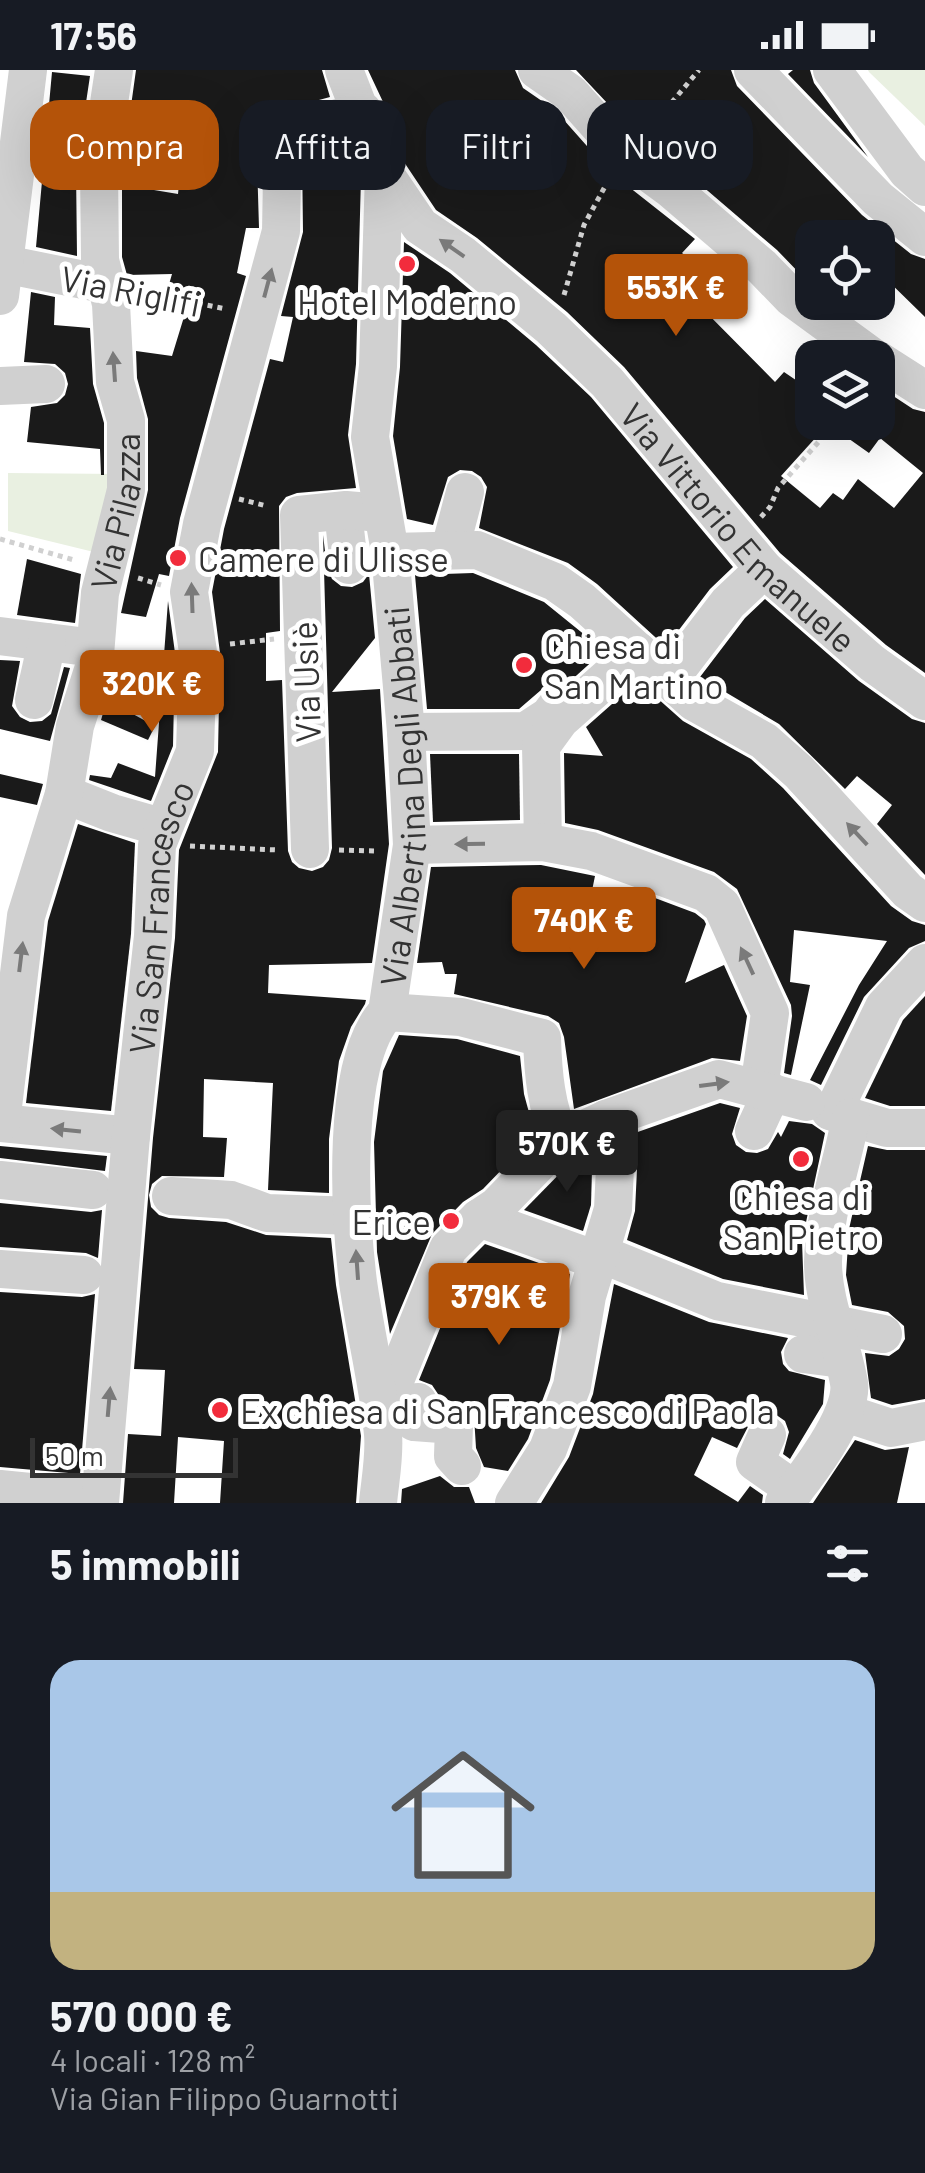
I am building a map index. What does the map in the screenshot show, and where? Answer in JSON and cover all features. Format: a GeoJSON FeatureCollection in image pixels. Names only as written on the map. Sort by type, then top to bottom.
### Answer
{"type":"FeatureCollection","features":[{"type":"Feature","properties":{"kind":"street"},"geometry":{"type":"LineString","coordinates":[[2,280],[28,70]]}},
{"type":"Feature","properties":{"kind":"street","name":"Via Pilazza"},"geometry":{"type":"LineString","coordinates":[[0,1123],[26,916],[64,794],[76,726],[94,667],[100,592],[128,470],[126,420],[114,382],[111,304],[100,260],[99,169],[114,70]]}},
{"type":"Feature","properties":{"kind":"street","name":"Via Vittorio Emanuele"},"geometry":{"type":"LineString","coordinates":[[344,70],[358,100]]}},
{"type":"Feature","properties":{"kind":"street"},"geometry":{"type":"LineString","coordinates":[[537,70],[570,93],[587,112]]}},
{"type":"Feature","properties":{"kind":"street"},"geometry":{"type":"LineString","coordinates":[[754,70],[878,199],[925,237]]}},
{"type":"Feature","properties":{"kind":"street"},"geometry":{"type":"LineString","coordinates":[[832,70],[907,171],[925,187]]}},
{"type":"Feature","properties":{"kind":"street","name":"Via San Francesco"},"geometry":{"type":"LineString","coordinates":[[100,1501],[153,936],[157,845],[196,751],[197,648],[189,592],[211,492],[280,231],[282,190]]}},
{"type":"Feature","properties":{"kind":"street","name":"Via Albertina Degli Abbati"},"geometry":{"type":"LineString","coordinates":[[384,190],[389,366],[381,513],[391,567],[412,845],[387,1012],[378,1021],[362,1065],[355,1098],[352,1149],[358,1278],[386,1364]]}},
{"type":"Feature","properties":{"kind":"street","name":"Via Vittorio Emanuele"},"geometry":{"type":"LineString","coordinates":[[396,190],[420,226],[557,312],[608,382],[764,569],[872,663],[925,701]]}},
{"type":"Feature","properties":{"kind":"street"},"geometry":{"type":"LineString","coordinates":[[671,190],[762,267],[792,298],[850,340]]}},
{"type":"Feature","properties":{"kind":"street","name":"Via Riglifi"},"geometry":{"type":"LineString","coordinates":[[2,280],[104,284]]}},
{"type":"Feature","properties":{"kind":"street"},"geometry":{"type":"LineString","coordinates":[[895,371],[925,390]]}},
{"type":"Feature","properties":{"kind":"street"},"geometry":{"type":"LineString","coordinates":[[0,386],[46,384]]}},
{"type":"Feature","properties":{"kind":"street"},"geometry":{"type":"LineString","coordinates":[[460,544],[465,492]]}},
{"type":"Feature","properties":{"kind":"street"},"geometry":{"type":"LineString","coordinates":[[299,514],[343,510],[381,513]]}},
{"type":"Feature","properties":{"kind":"street"},"geometry":{"type":"LineString","coordinates":[[343,510],[348,565]]}},
{"type":"Feature","properties":{"kind":"street","name":"Via Usiè"},"geometry":{"type":"LineString","coordinates":[[299,514],[310,849]]}},
{"type":"Feature","properties":{"kind":"street"},"geometry":{"type":"LineString","coordinates":[[391,567],[460,544],[555,582],[582,601],[694,702],[755,736],[787,762],[908,891],[925,903]]}},
{"type":"Feature","properties":{"kind":"street"},"geometry":{"type":"LineString","coordinates":[[406,732],[526,731],[549,716],[577,688],[651,663],[728,603],[764,569]]}},
{"type":"Feature","properties":{"kind":"street"},"geometry":{"type":"LineString","coordinates":[[0,636],[95,648]]}},
{"type":"Feature","properties":{"kind":"street"},"geometry":{"type":"LineString","coordinates":[[34,700],[47,642]]}},
{"type":"Feature","properties":{"kind":"street"},"geometry":{"type":"LineString","coordinates":[[543,842],[541,746],[560,720],[603,682]]}},
{"type":"Feature","properties":{"kind":"street"},"geometry":{"type":"LineString","coordinates":[[64,794],[112,814],[162,827]]}},
{"type":"Feature","properties":{"kind":"street"},"geometry":{"type":"LineString","coordinates":[[412,845],[543,842],[608,857],[706,892],[722,906],[807,1103],[826,1228],[823,1263],[850,1386],[845,1413],[789,1497],[754,1462],[767,1435]]}},
{"type":"Feature","properties":{"kind":"street"},"geometry":{"type":"LineString","coordinates":[[754,1131],[807,1103],[884,1006],[925,963]]}},
{"type":"Feature","properties":{"kind":"street"},"geometry":{"type":"LineString","coordinates":[[387,1012],[461,1017],[542,1038],[543,1072],[552,1120],[561,1140]]}},
{"type":"Feature","properties":{"kind":"street"},"geometry":{"type":"LineString","coordinates":[[378,1498],[394,1383],[386,1364],[448,1250],[561,1140],[606,1119],[719,1079],[886,1128],[925,1128]]}},
{"type":"Feature","properties":{"kind":"street"},"geometry":{"type":"LineString","coordinates":[[514,1503],[548,1450],[572,1386],[587,1296],[612,1209],[615,1168],[606,1119]]}},
{"type":"Feature","properties":{"kind":"street"},"geometry":{"type":"LineString","coordinates":[[0,1123],[132,1136]]}},
{"type":"Feature","properties":{"kind":"street"},"geometry":{"type":"LineString","coordinates":[[0,1180],[231,1200],[268,1212],[355,1216]]}},
{"type":"Feature","properties":{"kind":"street"},"geometry":{"type":"LineString","coordinates":[[479,1218],[600,1258],[713,1316],[838,1342]]}},
{"type":"Feature","properties":{"kind":"street"},"geometry":{"type":"LineString","coordinates":[[0,1269],[84,1275]]}},
{"type":"Feature","properties":{"kind":"street"},"geometry":{"type":"LineString","coordinates":[[803,1354],[838,1342],[883,1334]]}},
{"type":"Feature","properties":{"kind":"street"},"geometry":{"type":"LineString","coordinates":[[418,1402],[414,1422],[454,1425],[453,1456],[462,1466]]}},
{"type":"Feature","properties":{"kind":"street"},"geometry":{"type":"LineString","coordinates":[[845,1413],[892,1428],[925,1420]]}},
{"type":"Feature","properties":{"kind":"street"},"geometry":{"type":"LineString","coordinates":[[0,1489],[100,1501]]}},
{"type":"Feature","properties":{"kind":"path"},"geometry":{"type":"LineString","coordinates":[[673,100],[699,70]]}},
{"type":"Feature","properties":{"kind":"path"},"geometry":{"type":"LineString","coordinates":[[557,312],[584,225],[604,190]]}},
{"type":"Feature","properties":{"kind":"path","name":"Via Riglifi"},"geometry":{"type":"LineString","coordinates":[[104,284],[258,315]]}},
{"type":"Feature","properties":{"kind":"path"},"geometry":{"type":"LineString","coordinates":[[740,539],[770,508],[778,488],[820,440]]}},
{"type":"Feature","properties":{"kind":"path"},"geometry":{"type":"LineString","coordinates":[[211,492],[299,514]]}},
{"type":"Feature","properties":{"kind":"path"},"geometry":{"type":"LineString","coordinates":[[197,648],[303,636]]}},
{"type":"Feature","properties":{"kind":"green space"},"geometry":{"type":"Polygon","coordinates":[[[925,70],[925,126],[869,72],[925,70]]]}},
{"type":"Feature","properties":{"kind":"green space"},"geometry":{"type":"Polygon","coordinates":[[[8,473],[120,474],[102,554],[8,531],[8,473]]]}},
{"type":"Feature","properties":{"kind":"building"},"geometry":{"type":"Polygon","coordinates":[[[136,70],[322,70],[330,97],[239,100],[239,190],[258,190],[259,228],[246,228],[237,273],[246,276],[180,518],[169,576],[159,574],[146,617],[121,613],[148,490],[148,419],[137,378],[136,351],[172,356],[191,294],[168,288],[172,274],[127,275],[122,257],[122,190],[178,194],[178,190],[219,190],[219,100],[132,100],[136,70]]]}},
{"type":"Feature","properties":{"kind":"building"},"geometry":{"type":"Polygon","coordinates":[[[368,70],[515,70],[523,88],[540,100],[426,100],[426,190],[567,190],[567,124],[587,146],[587,190],[633,190],[695,239],[682,253],[709,275],[690,296],[775,382],[784,372],[795,379],[795,440],[814,440],[781,476],[820,508],[833,493],[843,500],[858,479],[894,508],[923,473],[882,440],[895,440],[895,397],[925,412],[925,673],[886,645],[780,553],[624,367],[567,312],[477,238],[436,210],[406,165],[406,100],[382,100],[368,70]]]}},
{"type":"Feature","properties":{"kind":"building"},"geometry":{"type":"Polygon","coordinates":[[[576,70],[731,70],[737,86],[751,100],[604,100],[576,70]]]}},
{"type":"Feature","properties":{"kind":"building"},"geometry":{"type":"Polygon","coordinates":[[[793,70],[810,70],[814,83],[868,157],[788,74],[793,70]]]}},
{"type":"Feature","properties":{"kind":"building"},"geometry":{"type":"Polygon","coordinates":[[[52,72],[90,76],[86,100],[49,100],[52,72]]]}},
{"type":"Feature","properties":{"kind":"building"},"geometry":{"type":"Polygon","coordinates":[[[753,103],[868,220],[795,220],[795,269],[707,190],[753,190],[753,103]]]}},
{"type":"Feature","properties":{"kind":"building"},"geometry":{"type":"Polygon","coordinates":[[[41,190],[76,190],[77,256],[36,247],[41,190]]]}},
{"type":"Feature","properties":{"kind":"building"},"geometry":{"type":"Polygon","coordinates":[[[302,190],[361,190],[356,364],[348,435],[356,488],[297,493],[286,497],[279,506],[280,631],[266,633],[266,681],[282,680],[288,851],[299,868],[312,871],[323,867],[332,848],[323,535],[332,579],[341,586],[352,587],[369,574],[375,638],[332,692],[380,689],[389,844],[372,963],[269,965],[268,993],[366,1000],[339,1061],[329,1139],[329,1193],[268,1190],[273,1083],[204,1079],[203,1137],[227,1138],[224,1177],[162,1176],[152,1184],[149,1195],[151,1207],[169,1218],[226,1222],[266,1235],[331,1238],[361,1436],[356,1503],[220,1503],[224,1441],[178,1437],[174,1503],[123,1503],[128,1434],[161,1436],[165,1370],[134,1369],[153,1138],[175,938],[179,850],[218,752],[220,653],[212,592],[224,529],[270,359],[283,362],[293,317],[281,316],[303,232],[302,190]]]}},
{"type":"Feature","properties":{"kind":"building"},"geometry":{"type":"Polygon","coordinates":[[[895,241],[925,259],[925,317],[895,288],[895,241]]]}},
{"type":"Feature","properties":{"kind":"building"},"geometry":{"type":"Polygon","coordinates":[[[404,242],[450,273],[591,397],[733,567],[710,589],[666,647],[568,563],[479,528],[487,487],[472,471],[460,470],[448,477],[433,525],[407,519],[393,436],[400,367],[404,242]]]}},
{"type":"Feature","properties":{"kind":"building"},"geometry":{"type":"Polygon","coordinates":[[[31,292],[55,297],[54,325],[90,328],[93,384],[104,423],[104,475],[100,449],[27,442],[31,407],[57,403],[68,384],[65,373],[55,364],[24,362],[31,292]]]}},
{"type":"Feature","properties":{"kind":"building"},"geometry":{"type":"Polygon","coordinates":[[[851,440],[879,440],[869,453],[851,440]]]}},
{"type":"Feature","properties":{"kind":"building"},"geometry":{"type":"Polygon","coordinates":[[[27,559],[81,574],[75,623],[17,615],[27,559]]]}},
{"type":"Feature","properties":{"kind":"building"},"geometry":{"type":"Polygon","coordinates":[[[473,573],[544,602],[591,640],[597,657],[567,684],[548,684],[519,709],[427,709],[415,575],[473,573]]]}},
{"type":"Feature","properties":{"kind":"building"},"geometry":{"type":"Polygon","coordinates":[[[765,599],[859,681],[912,719],[925,723],[925,875],[877,824],[892,805],[857,776],[845,789],[779,724],[700,677],[745,618],[765,599]]]}},
{"type":"Feature","properties":{"kind":"building"},"geometry":{"type":"Polygon","coordinates":[[[168,601],[175,653],[173,746],[151,801],[89,780],[90,775],[111,778],[118,763],[155,777],[168,601]]]}},
{"type":"Feature","properties":{"kind":"building"},"geometry":{"type":"Polygon","coordinates":[[[0,660],[20,661],[12,706],[30,722],[42,721],[51,714],[64,667],[70,668],[50,741],[0,729],[0,660]]]}},
{"type":"Feature","properties":{"kind":"building"},"geometry":{"type":"Polygon","coordinates":[[[638,681],[683,721],[751,759],[783,788],[891,906],[925,925],[925,941],[909,948],[864,997],[821,1085],[810,1080],[859,985],[887,941],[794,930],[790,982],[810,985],[791,1075],[784,1073],[791,1005],[737,889],[714,872],[598,830],[565,823],[564,753],[603,756],[586,727],[638,681]]]}},
{"type":"Feature","properties":{"kind":"building"},"geometry":{"type":"Polygon","coordinates":[[[107,700],[155,726],[148,740],[101,720],[107,700]]]}},
{"type":"Feature","properties":{"kind":"building"},"geometry":{"type":"Polygon","coordinates":[[[430,754],[519,754],[520,820],[433,822],[430,754]]]}},
{"type":"Feature","properties":{"kind":"building"},"geometry":{"type":"Polygon","coordinates":[[[0,774],[43,784],[37,805],[0,797],[0,774]]]}},
{"type":"Feature","properties":{"kind":"building"},"geometry":{"type":"Polygon","coordinates":[[[78,824],[135,843],[131,934],[111,1111],[26,1103],[48,921],[78,824]]]}},
{"type":"Feature","properties":{"kind":"building"},"geometry":{"type":"Polygon","coordinates":[[[541,865],[595,876],[586,920],[624,936],[639,892],[704,920],[706,924],[685,983],[724,965],[747,1016],[740,1061],[712,1058],[574,1109],[559,1023],[548,1016],[454,994],[457,974],[445,974],[442,962],[417,963],[431,867],[541,865]]]}},
{"type":"Feature","properties":{"kind":"building"},"geometry":{"type":"Polygon","coordinates":[[[925,996],[925,1106],[890,1106],[865,1098],[903,1020],[925,996]]]}},
{"type":"Feature","properties":{"kind":"building"},"geometry":{"type":"Polygon","coordinates":[[[399,1035],[457,1039],[520,1056],[524,1094],[535,1135],[432,1234],[390,1334],[377,1252],[374,1142],[383,1071],[399,1035]]]}},
{"type":"Feature","properties":{"kind":"building"},"geometry":{"type":"Polygon","coordinates":[[[720,1103],[740,1108],[732,1134],[736,1145],[746,1152],[768,1149],[778,1132],[781,1137],[789,1121],[812,1124],[825,1133],[802,1241],[804,1295],[723,1279],[627,1240],[635,1211],[637,1169],[632,1134],[720,1103]]]}},
{"type":"Feature","properties":{"kind":"building"},"geometry":{"type":"Polygon","coordinates":[[[0,1146],[107,1156],[105,1171],[0,1158],[0,1146]]]}},
{"type":"Feature","properties":{"kind":"building"},"geometry":{"type":"Polygon","coordinates":[[[868,1146],[925,1150],[925,1399],[892,1405],[871,1398],[865,1353],[889,1356],[905,1339],[904,1326],[888,1312],[852,1305],[846,1275],[849,1229],[868,1146]]]}},
{"type":"Feature","properties":{"kind":"building"},"geometry":{"type":"Polygon","coordinates":[[[589,1152],[591,1205],[583,1231],[524,1210],[574,1159],[589,1152]]]}},
{"type":"Feature","properties":{"kind":"building"},"geometry":{"type":"Polygon","coordinates":[[[0,1203],[102,1210],[98,1258],[86,1253],[0,1247],[0,1203]]]}},
{"type":"Feature","properties":{"kind":"building"},"geometry":{"type":"Polygon","coordinates":[[[485,1244],[570,1274],[550,1380],[528,1439],[508,1471],[484,1467],[476,1448],[474,1416],[467,1407],[440,1397],[432,1385],[419,1380],[467,1262],[485,1244]]]}},
{"type":"Feature","properties":{"kind":"building"},"geometry":{"type":"Polygon","coordinates":[[[614,1284],[709,1322],[788,1338],[781,1352],[789,1371],[825,1380],[823,1404],[790,1459],[783,1454],[789,1432],[785,1421],[775,1414],[753,1417],[737,1448],[712,1437],[694,1475],[738,1502],[750,1486],[763,1495],[762,1503],[541,1503],[569,1457],[593,1394],[614,1284]]]}},
{"type":"Feature","properties":{"kind":"building"},"geometry":{"type":"Polygon","coordinates":[[[0,1292],[82,1297],[95,1294],[80,1474],[0,1467],[0,1292]]]}},
{"type":"Feature","properties":{"kind":"building"},"geometry":{"type":"Polygon","coordinates":[[[855,1440],[885,1450],[909,1447],[897,1503],[813,1503],[855,1440]]]}},
{"type":"Feature","properties":{"kind":"building"},"geometry":{"type":"Polygon","coordinates":[[[440,1476],[454,1487],[469,1487],[475,1503],[401,1503],[402,1489],[440,1476]]]}},
{"type":"Feature","properties":{"kind":"place","name":"Hotel Moderno"},"geometry":{"type":"Point","coordinates":[407,264]}},
{"type":"Feature","properties":{"kind":"place","name":"Camere di Ulisse"},"geometry":{"type":"Point","coordinates":[178,558]}},
{"type":"Feature","properties":{"kind":"place","name":"Chiesa di San Martino"},"geometry":{"type":"Point","coordinates":[524,665]}},
{"type":"Feature","properties":{"kind":"place","name":"Chiesa di San Pietro"},"geometry":{"type":"Point","coordinates":[801,1159]}},
{"type":"Feature","properties":{"kind":"place","name":"Erice"},"geometry":{"type":"Point","coordinates":[451,1221]}},
{"type":"Feature","properties":{"kind":"place","name":"Ex chiesa di San Francesco di Paola"},"geometry":{"type":"Point","coordinates":[220,1410]}}]}
